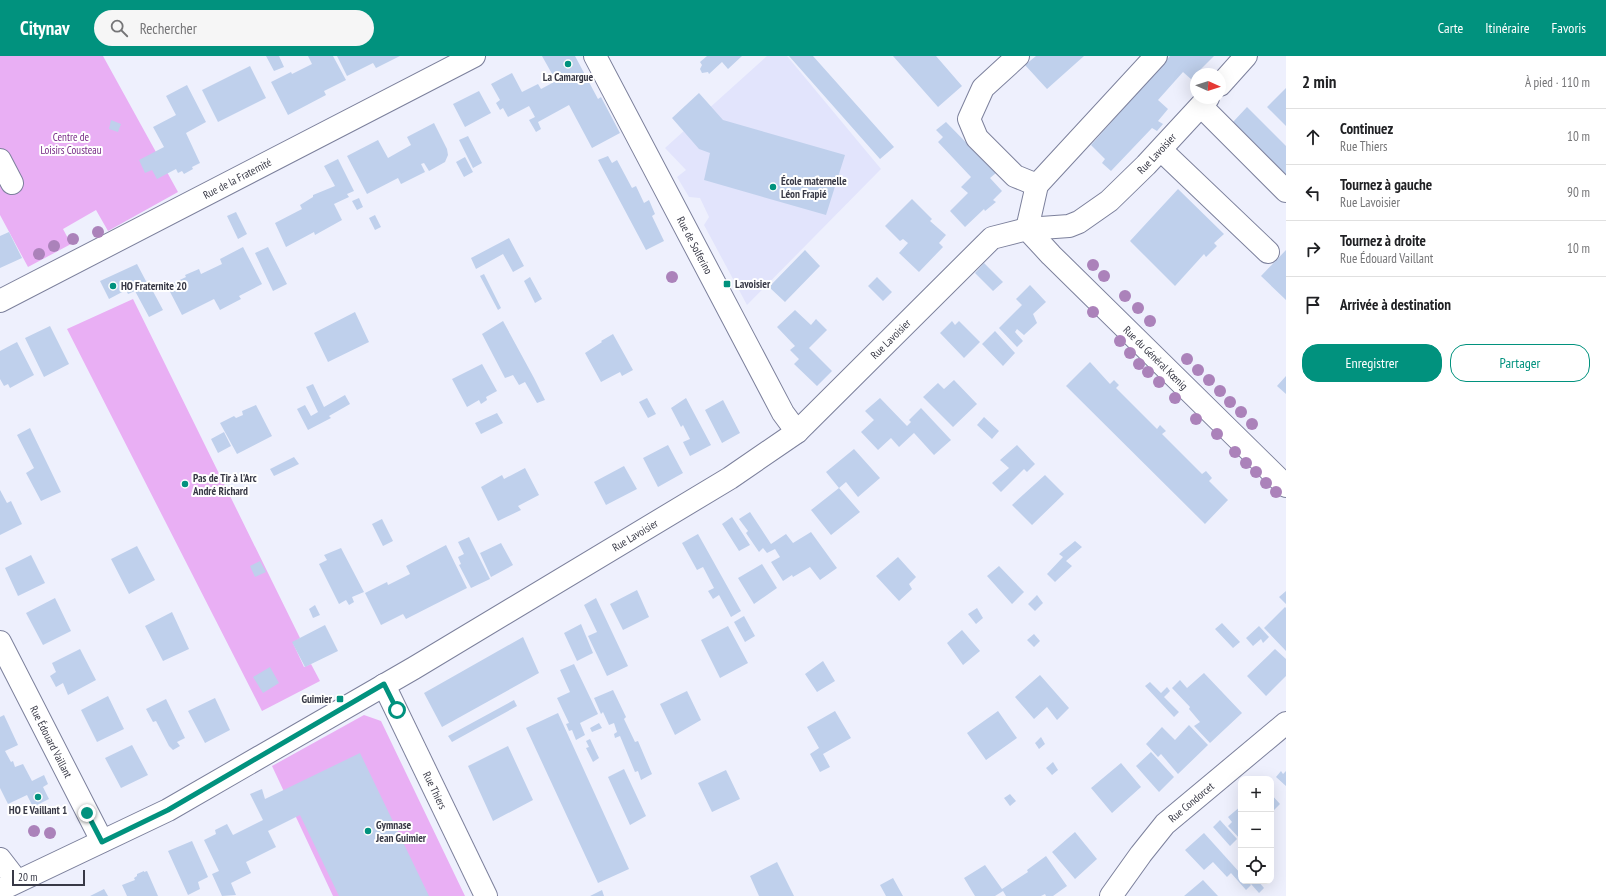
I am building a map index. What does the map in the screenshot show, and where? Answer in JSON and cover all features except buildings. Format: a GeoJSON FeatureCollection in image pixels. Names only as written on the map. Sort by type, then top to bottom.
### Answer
{"type":"FeatureCollection","features":[{"type":"Feature","properties":{"kind":"street","name":"Rue de la Fraternité"},"geometry":{"type":"LineString","coordinates":[[0,301],[474,56]]}},
{"type":"Feature","properties":{"kind":"street","name":"Rue de Solferino"},"geometry":{"type":"LineString","coordinates":[[595,56],[784,413],[797,432]]}},
{"type":"Feature","properties":{"kind":"street"},"geometry":{"type":"LineString","coordinates":[[1018,56],[983,88],[969,119],[977,138],[1015,176],[1037,185]]}},
{"type":"Feature","properties":{"kind":"street"},"geometry":{"type":"LineString","coordinates":[[1027,229],[1037,185],[1156,56]]}},
{"type":"Feature","properties":{"kind":"street"},"geometry":{"type":"LineString","coordinates":[[1226,78],[1246,56]]}},
{"type":"Feature","properties":{"kind":"street","name":"Rue Lavoisier"},"geometry":{"type":"LineString","coordinates":[[0,859],[9,885],[168,810],[384,684],[730,478],[797,432],[992,238],[1027,229],[1069,226],[1079,222],[1109,201],[1161,150],[1203,104]]}},
{"type":"Feature","properties":{"kind":"street"},"geometry":{"type":"LineString","coordinates":[[1207,104],[1286,191]]}},
{"type":"Feature","properties":{"kind":"street"},"geometry":{"type":"LineString","coordinates":[[1161,150],[1268,252]]}},
{"type":"Feature","properties":{"kind":"street"},"geometry":{"type":"LineString","coordinates":[[0,160],[12,183]]}},
{"type":"Feature","properties":{"kind":"street","name":"Rue du Général Kœnig"},"geometry":{"type":"LineString","coordinates":[[1027,229],[1051,256],[1286,486]]}},
{"type":"Feature","properties":{"kind":"street","name":"Rue Édouard Vaillant"},"geometry":{"type":"LineString","coordinates":[[0,642],[102,842]]}},
{"type":"Feature","properties":{"kind":"street","name":"Rue Thiers"},"geometry":{"type":"LineString","coordinates":[[384,684],[486,896]]}},
{"type":"Feature","properties":{"kind":"street","name":"Rue Condorcet"},"geometry":{"type":"LineString","coordinates":[[1111,896],[1141,854],[1165,824],[1286,723]]}},
{"type":"Feature","properties":{"kind":"shaded area","name":"École maternelle Léon Frapié"},"geometry":{"type":"Polygon","coordinates":[[[767,56],[787,56],[881,169],[747,305],[704,225],[709,217],[700,198],[689,197],[677,177],[686,170],[665,148],[767,56]]]}},
{"type":"Feature","properties":{"kind":"green space","name":"Centre de Loisirs Cousteau"},"geometry":{"type":"Polygon","coordinates":[[[0,56],[103,56],[178,192],[108,231],[96,210],[63,229],[71,244],[28,267],[0,215],[0,56]]]}},
{"type":"Feature","properties":{"kind":"green space","name":"Pas de Tir à l'Arc André Richard"},"geometry":{"type":"Polygon","coordinates":[[[133,299],[300,638],[293,643],[304,667],[311,664],[320,681],[262,711],[67,329],[133,299]]]}},
{"type":"Feature","properties":{"kind":"green space","name":"Gymnase Jean Guimier"},"geometry":{"type":"Polygon","coordinates":[[[364,715],[381,721],[465,896],[333,896],[272,766],[364,715]]]}},
{"type":"Feature","properties":{"kind":"place","name":"La Camargue"},"geometry":{"type":"Point","coordinates":[568,64]}},
{"type":"Feature","properties":{"kind":"place","name":"École maternelle Léon Frapié"},"geometry":{"type":"Point","coordinates":[773,187]}},
{"type":"Feature","properties":{"kind":"place","name":"Lavoisier"},"geometry":{"type":"Point","coordinates":[727,284]}},
{"type":"Feature","properties":{"kind":"place","name":"HO Fraternite 20"},"geometry":{"type":"Point","coordinates":[113,286]}},
{"type":"Feature","properties":{"kind":"place","name":"Pas de Tir à l'Arc André Richard"},"geometry":{"type":"Point","coordinates":[185,484]}},
{"type":"Feature","properties":{"kind":"place","name":"Guimier"},"geometry":{"type":"Point","coordinates":[340,699]}},
{"type":"Feature","properties":{"kind":"place","name":"HO E Vaillant 1"},"geometry":{"type":"Point","coordinates":[38,797]}},
{"type":"Feature","properties":{"kind":"place","name":"Gymnase Jean Guimier"},"geometry":{"type":"Point","coordinates":[368,831]}},
{"type":"Feature","properties":{"kind":"route"},"geometry":{"type":"LineString","coordinates":[[87,813],[102,842],[168,810],[384,684],[397,710]]}}]}
